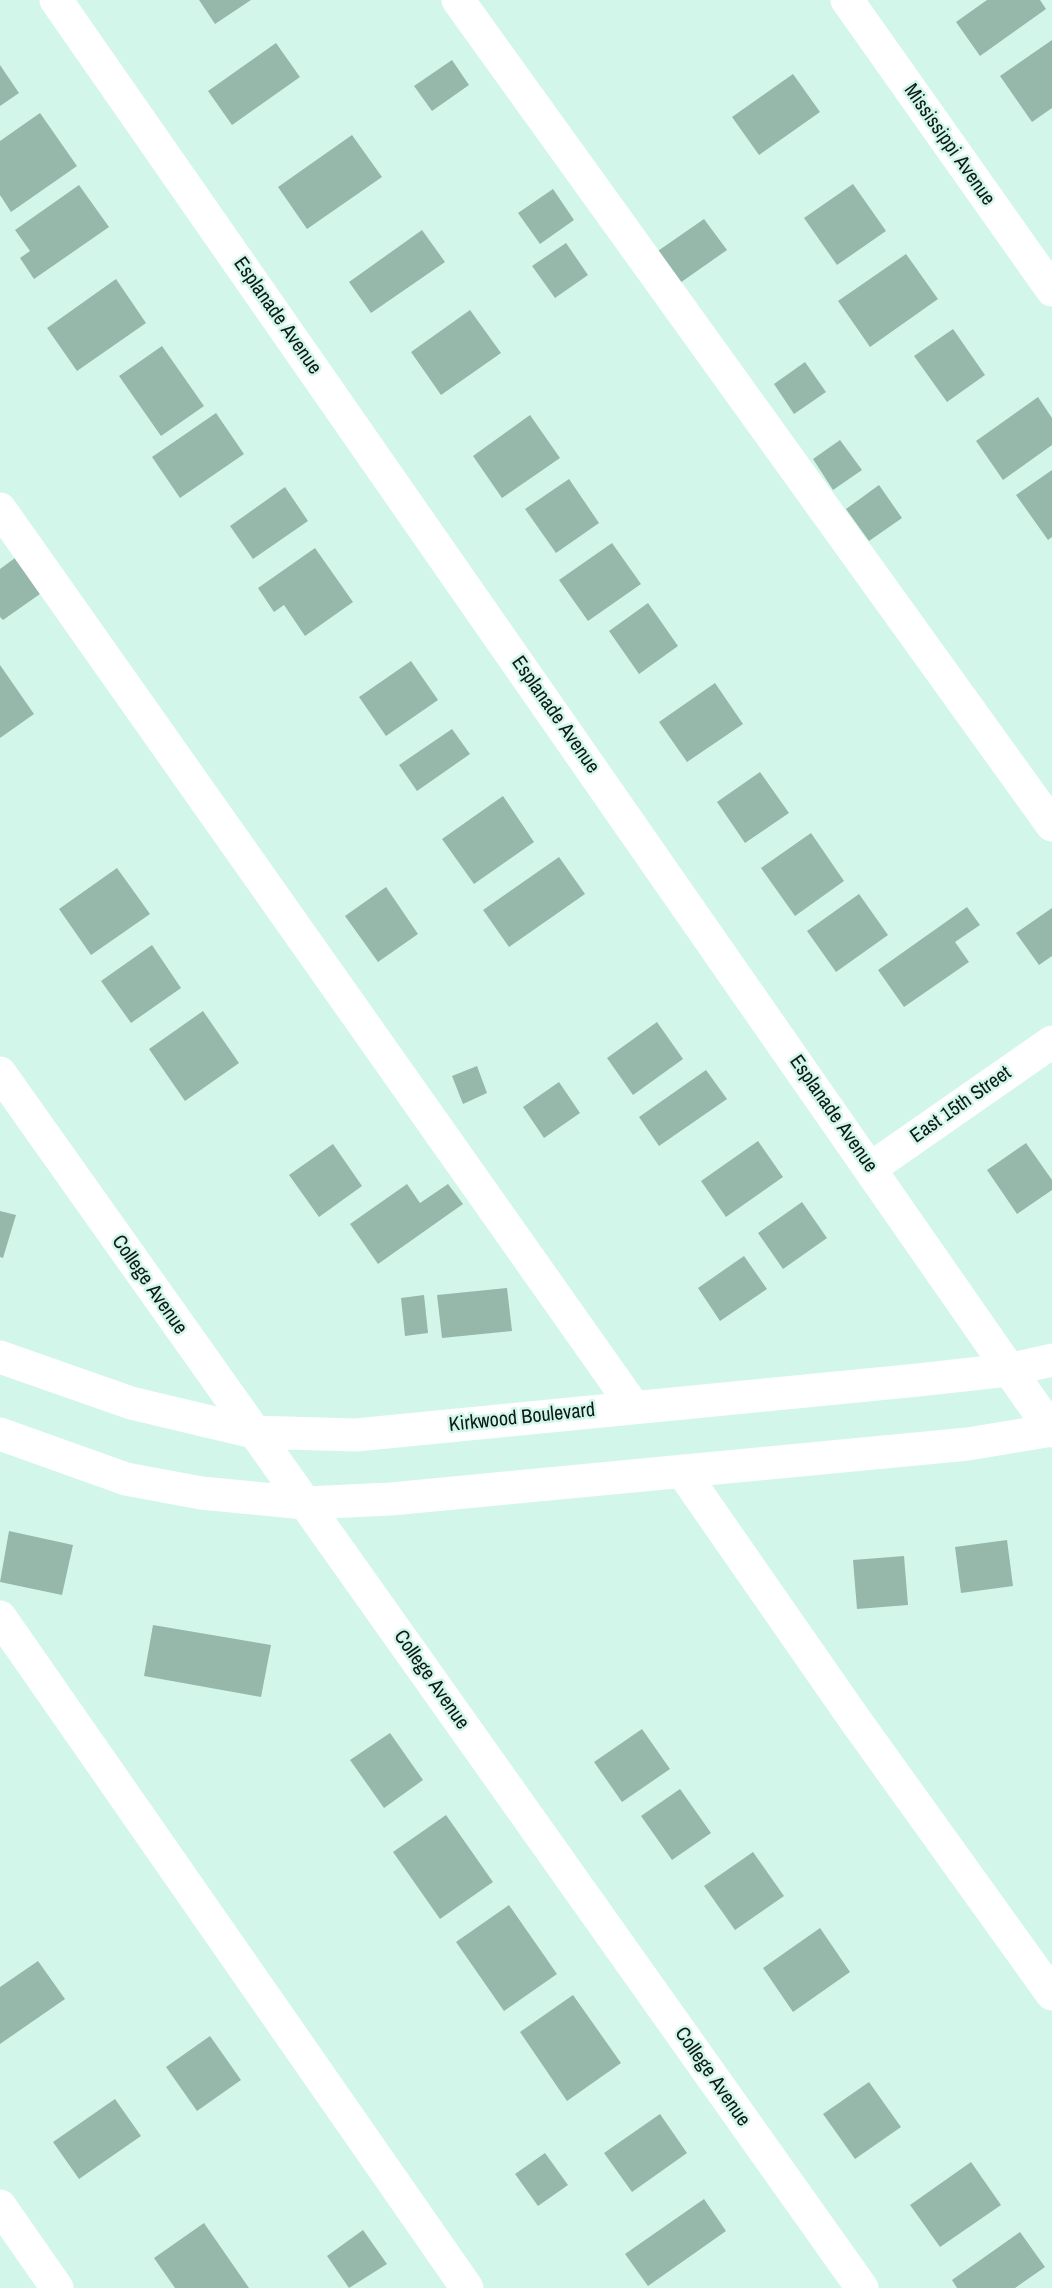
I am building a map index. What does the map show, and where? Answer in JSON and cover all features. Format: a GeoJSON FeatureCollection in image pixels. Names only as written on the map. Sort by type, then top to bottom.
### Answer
{"type":"FeatureCollection","features":[{"type":"Feature","properties":{"kind":"street","name":"Esplanade Avenue"},"geometry":{"type":"LineString","coordinates":[[56,0],[871,1168],[1008,1370],[1052,1430]]}},
{"type":"Feature","properties":{"kind":"street"},"geometry":{"type":"LineString","coordinates":[[458,0],[1052,825]]}},
{"type":"Feature","properties":{"kind":"street","name":"Mississippi Avenue"},"geometry":{"type":"LineString","coordinates":[[847,0],[1052,290]]}},
{"type":"Feature","properties":{"kind":"street"},"geometry":{"type":"LineString","coordinates":[[0,508],[633,1406]]}},
{"type":"Feature","properties":{"kind":"street","name":"East 15th Street"},"geometry":{"type":"LineString","coordinates":[[871,1168],[1052,1042]]}},
{"type":"Feature","properties":{"kind":"street","name":"College Avenue"},"geometry":{"type":"LineString","coordinates":[[0,1073],[252,1432],[305,1503],[862,2288]]}},
{"type":"Feature","properties":{"kind":"street","name":"Kirkwood Boulevard"},"geometry":{"type":"LineString","coordinates":[[0,1357],[131,1403],[252,1432],[356,1435],[1008,1370],[1052,1360]]}},
{"type":"Feature","properties":{"kind":"street"},"geometry":{"type":"LineString","coordinates":[[0,1434],[126,1479],[201,1493],[305,1503],[391,1499],[968,1444],[1052,1430]]}},
{"type":"Feature","properties":{"kind":"street"},"geometry":{"type":"LineString","coordinates":[[682,1471],[853,1717],[1052,1994]]}},
{"type":"Feature","properties":{"kind":"street"},"geometry":{"type":"LineString","coordinates":[[0,1617],[467,2288]]}},
{"type":"Feature","properties":{"kind":"street"},"geometry":{"type":"LineString","coordinates":[[0,2206],[57,2288]]}},
{"type":"Feature","properties":{"kind":"building"},"geometry":{"type":"Polygon","coordinates":[[[199,0],[251,0],[215,24],[199,0]]]}},
{"type":"Feature","properties":{"kind":"building"},"geometry":{"type":"Polygon","coordinates":[[[987,0],[1040,0],[1046,9],[980,56],[956,22],[987,0]]]}},
{"type":"Feature","properties":{"kind":"building"},"geometry":{"type":"Polygon","coordinates":[[[1052,40],[1052,108],[1032,122],[1000,76],[1052,40]]]}},
{"type":"Feature","properties":{"kind":"building"},"geometry":{"type":"Polygon","coordinates":[[[276,43],[300,77],[232,125],[208,91],[276,43]]]}},
{"type":"Feature","properties":{"kind":"building"},"geometry":{"type":"Polygon","coordinates":[[[452,60],[469,85],[432,111],[414,86],[452,60]]]}},
{"type":"Feature","properties":{"kind":"building"},"geometry":{"type":"Polygon","coordinates":[[[0,65],[19,93],[0,106],[0,65]]]}},
{"type":"Feature","properties":{"kind":"building"},"geometry":{"type":"Polygon","coordinates":[[[793,74],[820,112],[759,155],[732,117],[793,74]]]}},
{"type":"Feature","properties":{"kind":"building"},"geometry":{"type":"Polygon","coordinates":[[[40,113],[77,166],[11,212],[0,195],[0,141],[40,113]]]}},
{"type":"Feature","properties":{"kind":"building"},"geometry":{"type":"Polygon","coordinates":[[[352,135],[382,177],[307,229],[278,187],[352,135]]]}},
{"type":"Feature","properties":{"kind":"building"},"geometry":{"type":"Polygon","coordinates":[[[853,184],[886,231],[837,265],[804,218],[853,184]]]}},
{"type":"Feature","properties":{"kind":"building"},"geometry":{"type":"Polygon","coordinates":[[[79,185],[109,227],[34,279],[20,258],[30,251],[15,230],[79,185]]]}},
{"type":"Feature","properties":{"kind":"building"},"geometry":{"type":"Polygon","coordinates":[[[553,189],[574,220],[540,244],[518,213],[553,189]]]}},
{"type":"Feature","properties":{"kind":"building"},"geometry":{"type":"Polygon","coordinates":[[[704,219],[727,250],[677,285],[655,253],[704,219]]]}},
{"type":"Feature","properties":{"kind":"building"},"geometry":{"type":"Polygon","coordinates":[[[422,230],[445,262],[371,313],[349,282],[422,230]]]}},
{"type":"Feature","properties":{"kind":"building"},"geometry":{"type":"Polygon","coordinates":[[[566,243],[588,275],[555,298],[532,266],[566,243]]]}},
{"type":"Feature","properties":{"kind":"building"},"geometry":{"type":"Polygon","coordinates":[[[906,254],[938,299],[870,347],[838,301],[906,254]]]}},
{"type":"Feature","properties":{"kind":"building"},"geometry":{"type":"Polygon","coordinates":[[[116,279],[146,323],[77,371],[47,328],[116,279]]]}},
{"type":"Feature","properties":{"kind":"building"},"geometry":{"type":"Polygon","coordinates":[[[470,310],[501,353],[441,395],[411,352],[470,310]]]}},
{"type":"Feature","properties":{"kind":"building"},"geometry":{"type":"Polygon","coordinates":[[[953,329],[985,375],[947,402],[914,356],[953,329]]]}},
{"type":"Feature","properties":{"kind":"building"},"geometry":{"type":"Polygon","coordinates":[[[162,346],[204,406],[161,436],[119,376],[162,346]]]}},
{"type":"Feature","properties":{"kind":"building"},"geometry":{"type":"Polygon","coordinates":[[[805,362],[826,392],[794,414],[774,384],[805,362]]]}},
{"type":"Feature","properties":{"kind":"building"},"geometry":{"type":"Polygon","coordinates":[[[1038,397],[1052,418],[1052,445],[1003,480],[976,441],[1038,397]]]}},
{"type":"Feature","properties":{"kind":"building"},"geometry":{"type":"Polygon","coordinates":[[[216,413],[244,454],[180,498],[152,457],[216,413]]]}},
{"type":"Feature","properties":{"kind":"building"},"geometry":{"type":"Polygon","coordinates":[[[530,415],[560,458],[502,498],[473,456],[530,415]]]}},
{"type":"Feature","properties":{"kind":"building"},"geometry":{"type":"Polygon","coordinates":[[[840,440],[862,470],[833,490],[813,459],[840,440]]]}},
{"type":"Feature","properties":{"kind":"building"},"geometry":{"type":"Polygon","coordinates":[[[1052,470],[1052,537],[1048,540],[1016,495],[1052,470]]]}},
{"type":"Feature","properties":{"kind":"building"},"geometry":{"type":"Polygon","coordinates":[[[569,479],[599,523],[556,553],[525,509],[569,479]]]}},
{"type":"Feature","properties":{"kind":"building"},"geometry":{"type":"Polygon","coordinates":[[[879,485],[902,518],[869,541],[846,509],[879,485]]]}},
{"type":"Feature","properties":{"kind":"building"},"geometry":{"type":"Polygon","coordinates":[[[285,487],[308,521],[253,559],[230,526],[285,487]]]}},
{"type":"Feature","properties":{"kind":"building"},"geometry":{"type":"Polygon","coordinates":[[[612,543],[641,584],[588,621],[559,580],[612,543]]]}},
{"type":"Feature","properties":{"kind":"building"},"geometry":{"type":"Polygon","coordinates":[[[315,548],[353,602],[305,636],[284,605],[274,612],[258,588],[315,548]]]}},
{"type":"Feature","properties":{"kind":"building"},"geometry":{"type":"Polygon","coordinates":[[[15,558],[40,594],[3,620],[0,617],[0,569],[15,558]]]}},
{"type":"Feature","properties":{"kind":"building"},"geometry":{"type":"Polygon","coordinates":[[[648,603],[678,646],[639,674],[609,631],[648,603]]]}},
{"type":"Feature","properties":{"kind":"building"},"geometry":{"type":"Polygon","coordinates":[[[411,661],[438,700],[386,736],[359,697],[411,661]]]}},
{"type":"Feature","properties":{"kind":"building"},"geometry":{"type":"Polygon","coordinates":[[[0,665],[34,714],[0,738],[0,665]]]}},
{"type":"Feature","properties":{"kind":"building"},"geometry":{"type":"Polygon","coordinates":[[[715,683],[743,724],[687,762],[659,722],[715,683]]]}},
{"type":"Feature","properties":{"kind":"building"},"geometry":{"type":"Polygon","coordinates":[[[452,729],[470,754],[417,791],[399,765],[452,729]]]}},
{"type":"Feature","properties":{"kind":"building"},"geometry":{"type":"Polygon","coordinates":[[[760,772],[789,813],[745,843],[717,802],[760,772]]]}},
{"type":"Feature","properties":{"kind":"building"},"geometry":{"type":"Polygon","coordinates":[[[503,796],[534,842],[474,884],[442,839],[503,796]]]}},
{"type":"Feature","properties":{"kind":"building"},"geometry":{"type":"Polygon","coordinates":[[[811,833],[844,881],[795,916],[761,868],[811,833]]]}},
{"type":"Feature","properties":{"kind":"building"},"geometry":{"type":"Polygon","coordinates":[[[559,857],[585,894],[509,947],[483,910],[559,857]]]}},
{"type":"Feature","properties":{"kind":"building"},"geometry":{"type":"Polygon","coordinates":[[[117,868],[150,914],[91,955],[59,909],[117,868]]]}},
{"type":"Feature","properties":{"kind":"building"},"geometry":{"type":"Polygon","coordinates":[[[386,887],[418,934],[378,962],[345,916],[386,887]]]}},
{"type":"Feature","properties":{"kind":"building"},"geometry":{"type":"Polygon","coordinates":[[[859,894],[888,935],[836,972],[807,931],[859,894]]]}},
{"type":"Feature","properties":{"kind":"building"},"geometry":{"type":"Polygon","coordinates":[[[967,907],[980,925],[955,942],[969,962],[904,1007],[878,970],[967,907]]]}},
{"type":"Feature","properties":{"kind":"building"},"geometry":{"type":"Polygon","coordinates":[[[1052,908],[1052,956],[1039,965],[1016,933],[1052,908]]]}},
{"type":"Feature","properties":{"kind":"building"},"geometry":{"type":"Polygon","coordinates":[[[152,945],[181,988],[131,1023],[101,981],[152,945]]]}},
{"type":"Feature","properties":{"kind":"building"},"geometry":{"type":"Polygon","coordinates":[[[203,1011],[239,1063],[185,1101],[149,1049],[203,1011]]]}},
{"type":"Feature","properties":{"kind":"building"},"geometry":{"type":"Polygon","coordinates":[[[657,1022],[683,1059],[633,1095],[607,1058],[657,1022]]]}},
{"type":"Feature","properties":{"kind":"building"},"geometry":{"type":"Polygon","coordinates":[[[477,1066],[487,1093],[463,1104],[452,1076],[477,1066]]]}},
{"type":"Feature","properties":{"kind":"building"},"geometry":{"type":"Polygon","coordinates":[[[706,1070],[727,1099],[659,1146],[639,1117],[706,1070]]]}},
{"type":"Feature","properties":{"kind":"building"},"geometry":{"type":"Polygon","coordinates":[[[559,1082],[580,1113],[544,1138],[523,1107],[559,1082]]]}},
{"type":"Feature","properties":{"kind":"building"},"geometry":{"type":"Polygon","coordinates":[[[758,1141],[783,1177],[726,1217],[701,1181],[758,1141]]]}},
{"type":"Feature","properties":{"kind":"building"},"geometry":{"type":"Polygon","coordinates":[[[1026,1143],[1052,1180],[1052,1190],[1017,1214],[987,1170],[1026,1143]]]}},
{"type":"Feature","properties":{"kind":"building"},"geometry":{"type":"Polygon","coordinates":[[[333,1144],[362,1186],[319,1217],[289,1175],[333,1144]]]}},
{"type":"Feature","properties":{"kind":"building"},"geometry":{"type":"Polygon","coordinates":[[[407,1184],[420,1203],[448,1184],[463,1204],[378,1264],[350,1224],[407,1184]]]}},
{"type":"Feature","properties":{"kind":"building"},"geometry":{"type":"Polygon","coordinates":[[[802,1202],[827,1238],[783,1269],[758,1233],[802,1202]]]}},
{"type":"Feature","properties":{"kind":"building"},"geometry":{"type":"Polygon","coordinates":[[[0,1211],[16,1215],[3,1258],[0,1257],[0,1211]]]}},
{"type":"Feature","properties":{"kind":"building"},"geometry":{"type":"Polygon","coordinates":[[[744,1256],[767,1289],[720,1321],[698,1288],[744,1256]]]}},
{"type":"Feature","properties":{"kind":"building"},"geometry":{"type":"Polygon","coordinates":[[[507,1288],[512,1331],[442,1338],[437,1295],[507,1288]]]}},
{"type":"Feature","properties":{"kind":"building"},"geometry":{"type":"Polygon","coordinates":[[[424,1295],[428,1333],[405,1336],[401,1298],[424,1295]]]}},
{"type":"Feature","properties":{"kind":"building"},"geometry":{"type":"Polygon","coordinates":[[[9,1531],[73,1545],[62,1595],[0,1582],[9,1531]]]}},
{"type":"Feature","properties":{"kind":"building"},"geometry":{"type":"Polygon","coordinates":[[[1007,1540],[1013,1586],[961,1593],[955,1547],[1007,1540]]]}},
{"type":"Feature","properties":{"kind":"building"},"geometry":{"type":"Polygon","coordinates":[[[904,1556],[908,1605],[857,1609],[853,1560],[904,1556]]]}},
{"type":"Feature","properties":{"kind":"building"},"geometry":{"type":"Polygon","coordinates":[[[153,1625],[271,1645],[261,1697],[144,1676],[153,1625]]]}},
{"type":"Feature","properties":{"kind":"building"},"geometry":{"type":"Polygon","coordinates":[[[642,1729],[670,1769],[622,1802],[594,1762],[642,1729]]]}},
{"type":"Feature","properties":{"kind":"building"},"geometry":{"type":"Polygon","coordinates":[[[390,1733],[423,1780],[384,1808],[350,1760],[390,1733]]]}},
{"type":"Feature","properties":{"kind":"building"},"geometry":{"type":"Polygon","coordinates":[[[680,1789],[711,1833],[672,1860],[641,1816],[680,1789]]]}},
{"type":"Feature","properties":{"kind":"building"},"geometry":{"type":"Polygon","coordinates":[[[446,1815],[493,1882],[440,1919],[393,1852],[446,1815]]]}},
{"type":"Feature","properties":{"kind":"building"},"geometry":{"type":"Polygon","coordinates":[[[753,1852],[784,1896],[735,1930],[704,1886],[753,1852]]]}},
{"type":"Feature","properties":{"kind":"building"},"geometry":{"type":"Polygon","coordinates":[[[509,1905],[557,1974],[504,2011],[456,1942],[509,1905]]]}},
{"type":"Feature","properties":{"kind":"building"},"geometry":{"type":"Polygon","coordinates":[[[820,1928],[850,1972],[793,2012],[763,1968],[820,1928]]]}},
{"type":"Feature","properties":{"kind":"building"},"geometry":{"type":"Polygon","coordinates":[[[38,1961],[65,1999],[0,2044],[0,1987],[38,1961]]]}},
{"type":"Feature","properties":{"kind":"building"},"geometry":{"type":"Polygon","coordinates":[[[573,1995],[621,2063],[567,2101],[520,2032],[573,1995]]]}},
{"type":"Feature","properties":{"kind":"building"},"geometry":{"type":"Polygon","coordinates":[[[210,2036],[241,2080],[197,2111],[166,2067],[210,2036]]]}},
{"type":"Feature","properties":{"kind":"building"},"geometry":{"type":"Polygon","coordinates":[[[869,2082],[901,2127],[855,2159],[823,2114],[869,2082]]]}},
{"type":"Feature","properties":{"kind":"building"},"geometry":{"type":"Polygon","coordinates":[[[115,2099],[141,2136],[79,2179],[53,2142],[115,2099]]]}},
{"type":"Feature","properties":{"kind":"building"},"geometry":{"type":"Polygon","coordinates":[[[660,2114],[687,2153],[632,2192],[604,2153],[660,2114]]]}},
{"type":"Feature","properties":{"kind":"building"},"geometry":{"type":"Polygon","coordinates":[[[545,2153],[568,2185],[538,2206],[515,2174],[545,2153]]]}},
{"type":"Feature","properties":{"kind":"building"},"geometry":{"type":"Polygon","coordinates":[[[971,2162],[1001,2205],[940,2247],[910,2205],[971,2162]]]}},
{"type":"Feature","properties":{"kind":"building"},"geometry":{"type":"Polygon","coordinates":[[[704,2199],[726,2231],[648,2286],[625,2254],[704,2199]]]}},
{"type":"Feature","properties":{"kind":"building"},"geometry":{"type":"Polygon","coordinates":[[[204,2223],[249,2288],[175,2288],[154,2258],[204,2223]]]}},
{"type":"Feature","properties":{"kind":"building"},"geometry":{"type":"Polygon","coordinates":[[[363,2230],[387,2264],[349,2288],[327,2256],[363,2230]]]}},
{"type":"Feature","properties":{"kind":"building"},"geometry":{"type":"Polygon","coordinates":[[[1020,2232],[1045,2267],[1015,2288],[957,2288],[952,2280],[1020,2232]]]}}]}
